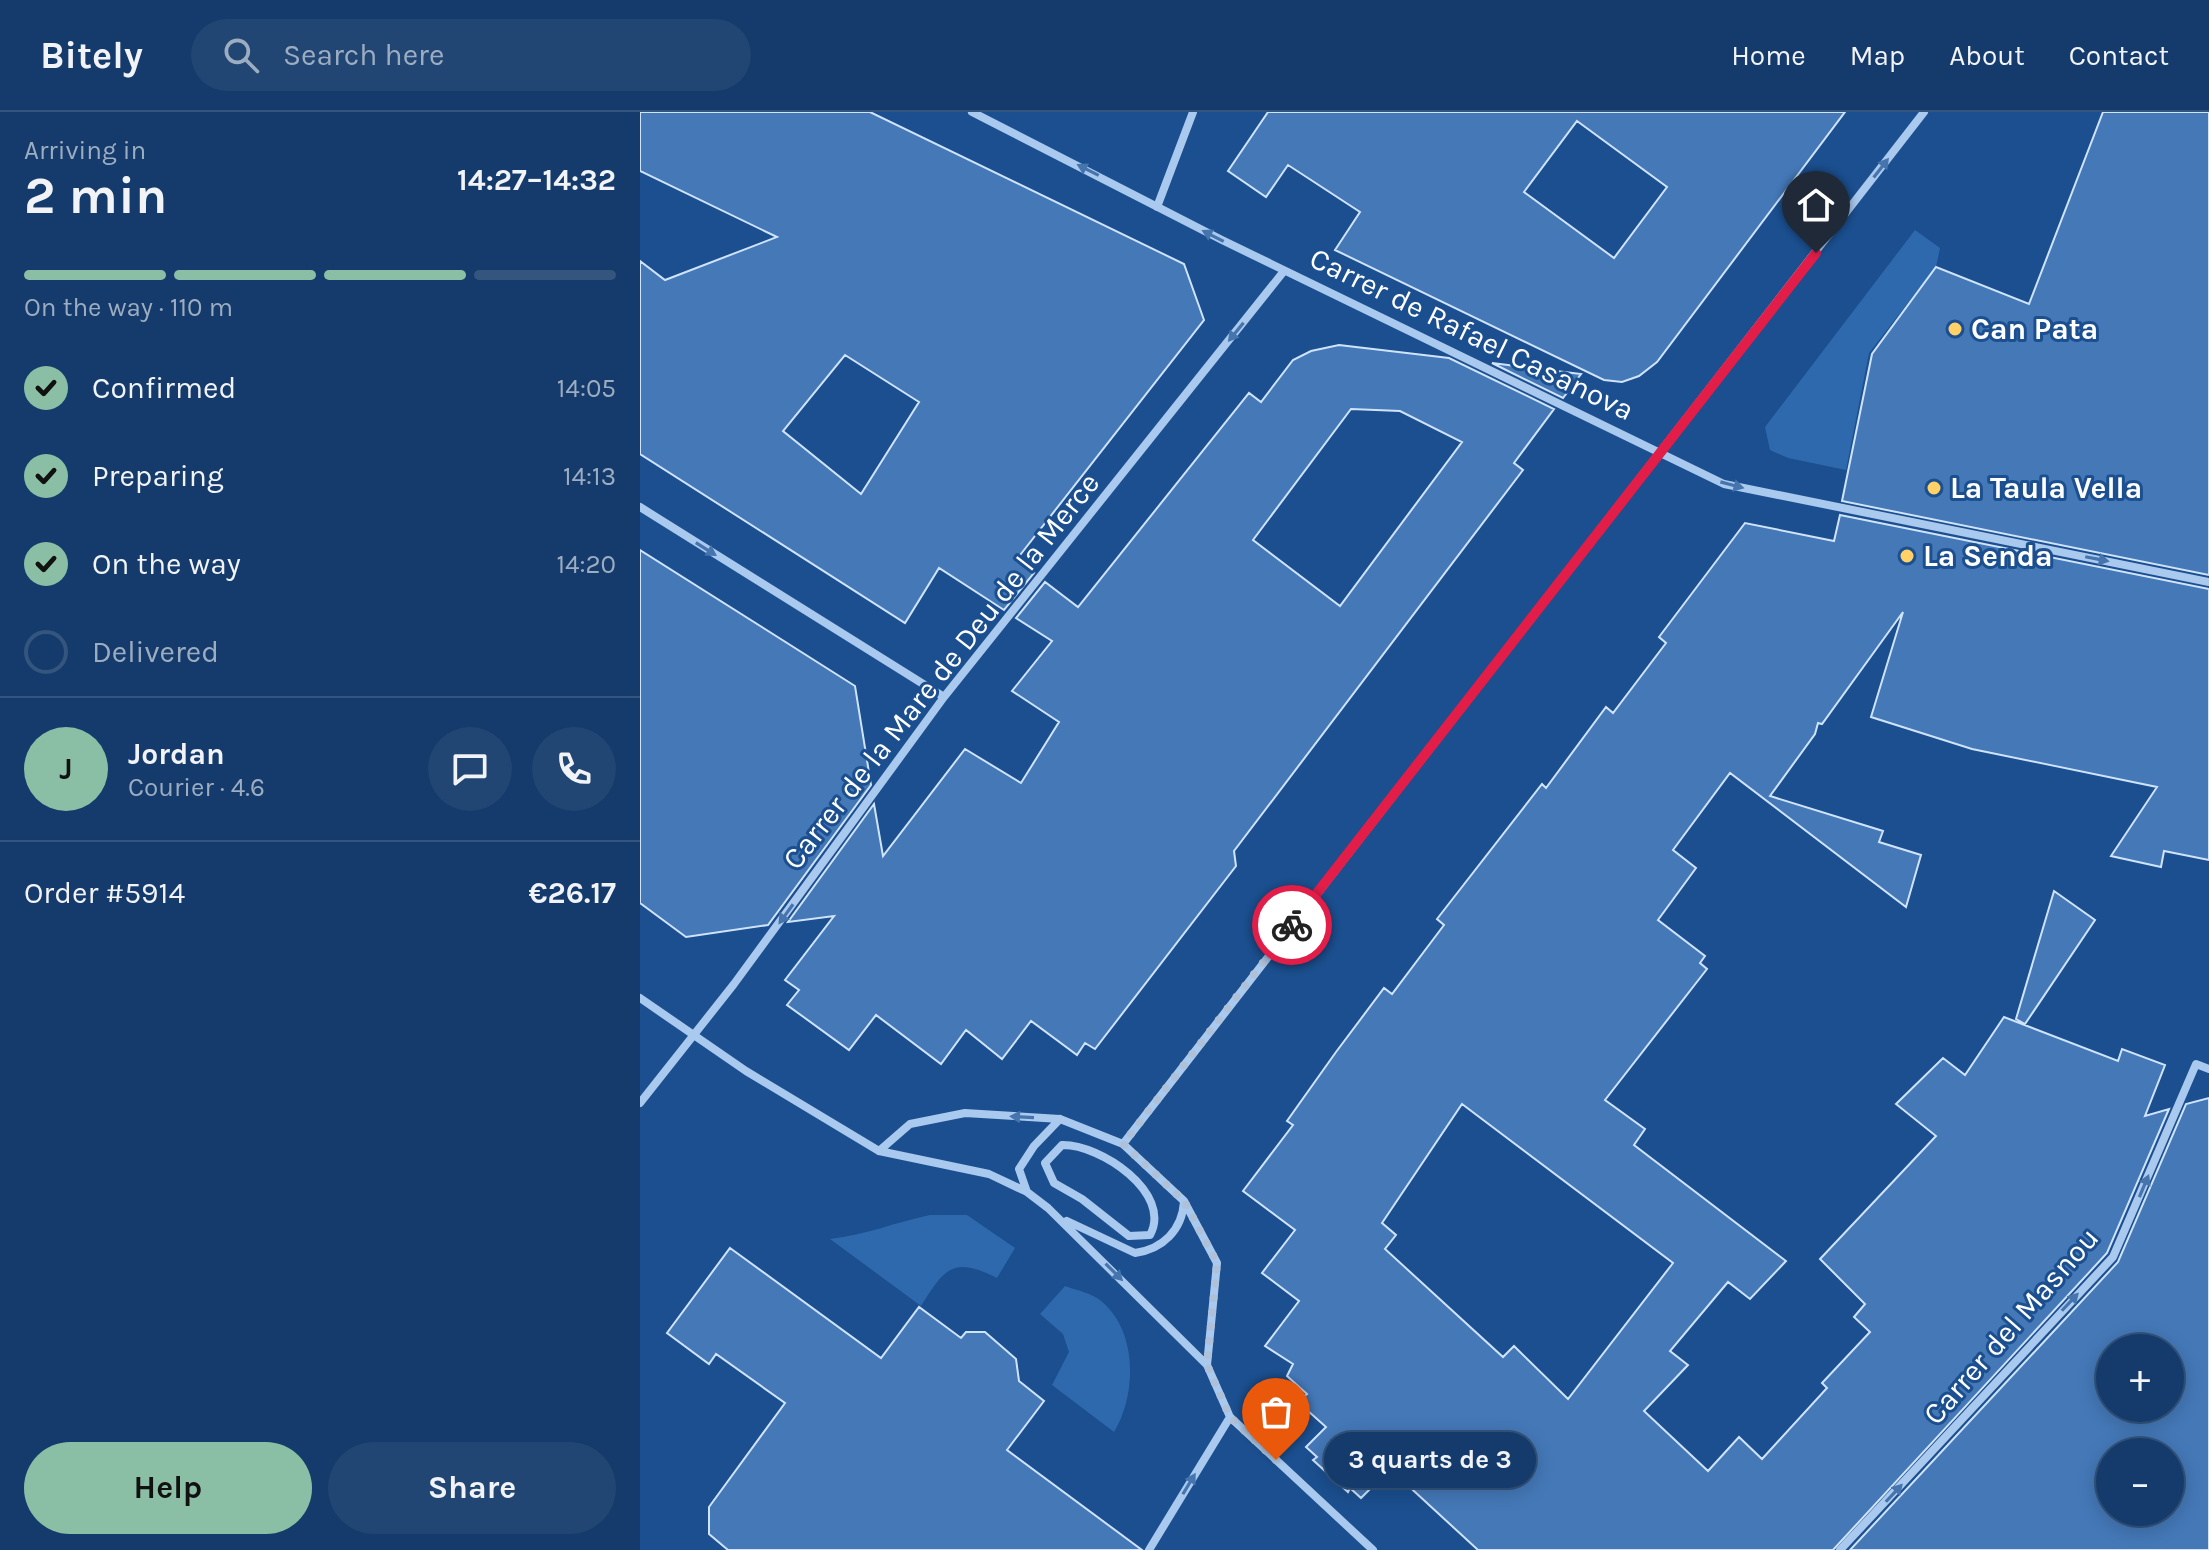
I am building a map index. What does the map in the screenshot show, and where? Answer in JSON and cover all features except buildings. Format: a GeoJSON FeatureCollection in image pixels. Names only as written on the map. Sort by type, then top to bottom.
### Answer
{"type":"FeatureCollection","features":[{"type":"Feature","properties":{"kind":"street","name":"Carrer de Rafael Casanova"},"geometry":{"type":"LineString","coordinates":[[972,112],[1284,271],[1662,451],[1724,484],[2209,582]]}},
{"type":"Feature","properties":{"kind":"street"},"geometry":{"type":"LineString","coordinates":[[1157,207],[1193,112]]}},
{"type":"Feature","properties":{"kind":"street"},"geometry":{"type":"LineString","coordinates":[[1123,1144],[1924,112]]}},
{"type":"Feature","properties":{"kind":"street","name":"Carrer de la Mare de Deu de la Merce"},"geometry":{"type":"LineString","coordinates":[[640,1103],[695,1034],[944,697],[1284,271]]}},
{"type":"Feature","properties":{"kind":"street"},"geometry":{"type":"LineString","coordinates":[[640,507],[944,697]]}},
{"type":"Feature","properties":{"kind":"street"},"geometry":{"type":"LineString","coordinates":[[640,998],[746,1071],[879,1151],[989,1174],[1027,1192],[1059,1217],[1207,1365],[1230,1417],[1373,1550]]}},
{"type":"Feature","properties":{"kind":"street","name":"Carrer del Masnou"},"geometry":{"type":"LineString","coordinates":[[1840,1550],[2113,1257],[2196,1064],[2209,1069]]}},
{"type":"Feature","properties":{"kind":"street"},"geometry":{"type":"LineString","coordinates":[[879,1151],[910,1124],[965,1113],[1060,1119],[1123,1144],[1184,1201],[1217,1263],[1207,1365]]}},
{"type":"Feature","properties":{"kind":"street"},"geometry":{"type":"LineString","coordinates":[[1027,1192],[1019,1169],[1034,1146],[1060,1119]]}},
{"type":"Feature","properties":{"kind":"street"},"geometry":{"type":"LineString","coordinates":[[1062,1145],[1076,1145],[1115,1164],[1137,1184],[1155,1208],[1157,1221],[1150,1235],[1129,1236],[1082,1199],[1054,1183],[1045,1163],[1051,1152],[1062,1145]]}},
{"type":"Feature","properties":{"kind":"street"},"geometry":{"type":"LineString","coordinates":[[1059,1217],[1135,1253],[1159,1247],[1183,1216],[1184,1201]]}},
{"type":"Feature","properties":{"kind":"street"},"geometry":{"type":"LineString","coordinates":[[1149,1550],[1230,1417]]}},
{"type":"Feature","properties":{"kind":"shaded area"},"geometry":{"type":"Polygon","coordinates":[[[1915,230],[1940,248],[1936,267],[1869,353],[1846,470],[1788,458],[1770,450],[1765,427],[1915,230]]]}},
{"type":"Feature","properties":{"kind":"shaded area"},"geometry":{"type":"Polygon","coordinates":[[[930,1215],[967,1215],[1015,1248],[997,1278],[982,1271],[960,1267],[937,1282],[921,1306],[830,1239],[856,1235],[930,1215]]]}},
{"type":"Feature","properties":{"kind":"shaded area"},"geometry":{"type":"Polygon","coordinates":[[[1065,1286],[1100,1300],[1121,1328],[1127,1345],[1130,1381],[1122,1417],[1114,1432],[1052,1385],[1069,1352],[1063,1334],[1040,1314],[1065,1286]]]}},
{"type":"Feature","properties":{"kind":"way so far"},"geometry":{"type":"LineString","coordinates":[[1276,1460],[1230,1417],[1207,1365],[1217,1263],[1184,1201],[1123,1144],[1150,1105],[1292,925]]}},
{"type":"Feature","properties":{"kind":"place","name":"Can Pata"},"geometry":{"type":"Point","coordinates":[1955,329]}},
{"type":"Feature","properties":{"kind":"place","name":"La Taula Vella"},"geometry":{"type":"Point","coordinates":[1934,488]}},
{"type":"Feature","properties":{"kind":"place","name":"La Senda"},"geometry":{"type":"Point","coordinates":[1907,556]}},
{"type":"Feature","properties":{"kind":"place","name":"3 quarts de 3"},"geometry":{"type":"Point","coordinates":[1276,1460]}},
{"type":"Feature","properties":{"kind":"route"},"geometry":{"type":"LineString","coordinates":[[1292,925],[1816,253]]}}]}
